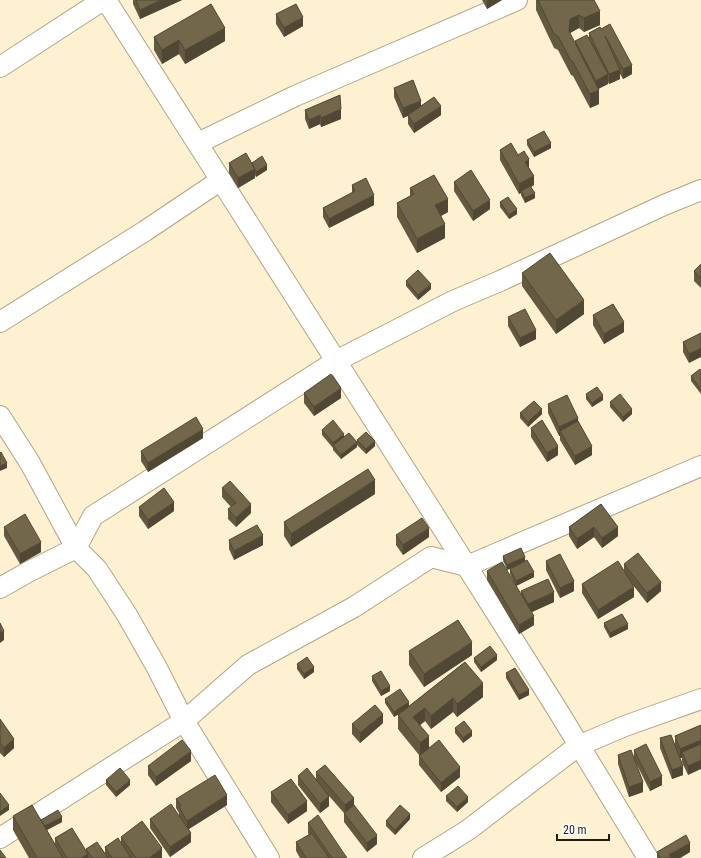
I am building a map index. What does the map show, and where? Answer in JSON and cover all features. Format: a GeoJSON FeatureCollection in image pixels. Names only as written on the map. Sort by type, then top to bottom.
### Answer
{"type":"FeatureCollection","features":[{"type":"Feature","properties":{"kind":"street"},"geometry":{"type":"LineString","coordinates":[[0,66],[103,0]]}},
{"type":"Feature","properties":{"kind":"street"},"geometry":{"type":"LineString","coordinates":[[106,0],[467,566],[648,858]]}},
{"type":"Feature","properties":{"kind":"street"},"geometry":{"type":"LineString","coordinates":[[198,143],[295,96],[517,0]]}},
{"type":"Feature","properties":{"kind":"street"},"geometry":{"type":"LineString","coordinates":[[0,322],[145,231],[222,180]]}},
{"type":"Feature","properties":{"kind":"street"},"geometry":{"type":"LineString","coordinates":[[0,588],[76,548],[93,516],[336,361],[453,301],[500,282],[664,205],[701,190]]}},
{"type":"Feature","properties":{"kind":"street"},"geometry":{"type":"LineString","coordinates":[[0,416],[30,463],[76,548],[97,569],[127,616],[156,666],[184,721],[269,858]]}},
{"type":"Feature","properties":{"kind":"street"},"geometry":{"type":"LineString","coordinates":[[0,838],[184,721],[248,665],[354,607],[430,557],[467,566],[701,466]]}},
{"type":"Feature","properties":{"kind":"street"},"geometry":{"type":"LineString","coordinates":[[423,858],[468,830],[578,746],[625,726],[701,699]]}},
{"type":"Feature","properties":{"kind":"building"},"geometry":{"type":"Polygon","coordinates":[[[136,0],[161,0],[140,10],[136,0]]]}},
{"type":"Feature","properties":{"kind":"building"},"geometry":{"type":"Polygon","coordinates":[[[538,0],[594,0],[600,11],[584,18],[579,15],[570,19],[569,31],[599,90],[590,94],[558,36],[554,34],[538,0]]]}},
{"type":"Feature","properties":{"kind":"building"},"geometry":{"type":"Polygon","coordinates":[[[211,4],[225,28],[185,50],[179,40],[162,50],[154,37],[211,4]]]}},
{"type":"Feature","properties":{"kind":"building"},"geometry":{"type":"Polygon","coordinates":[[[296,4],[303,17],[284,28],[276,14],[296,4]]]}},
{"type":"Feature","properties":{"kind":"building"},"geometry":{"type":"Polygon","coordinates":[[[610,24],[632,65],[623,69],[605,36],[620,70],[609,74],[589,33],[610,24]]]}},
{"type":"Feature","properties":{"kind":"building"},"geometry":{"type":"Polygon","coordinates":[[[587,35],[608,74],[596,81],[575,41],[587,35]]]}},
{"type":"Feature","properties":{"kind":"building"},"geometry":{"type":"Polygon","coordinates":[[[413,80],[421,101],[403,108],[394,88],[413,80]]]}},
{"type":"Feature","properties":{"kind":"building"},"geometry":{"type":"Polygon","coordinates":[[[340,95],[341,109],[321,118],[320,115],[309,120],[305,110],[340,95]]]}},
{"type":"Feature","properties":{"kind":"building"},"geometry":{"type":"Polygon","coordinates":[[[434,97],[441,106],[414,124],[408,115],[434,97]]]}},
{"type":"Feature","properties":{"kind":"building"},"geometry":{"type":"Polygon","coordinates":[[[544,131],[551,143],[534,152],[527,140],[544,131]]]}},
{"type":"Feature","properties":{"kind":"building"},"geometry":{"type":"Polygon","coordinates":[[[511,143],[518,155],[524,151],[529,159],[525,162],[534,176],[519,184],[500,150],[511,143]]]}},
{"type":"Feature","properties":{"kind":"building"},"geometry":{"type":"Polygon","coordinates":[[[246,153],[255,169],[238,178],[229,163],[246,153]]]}},
{"type":"Feature","properties":{"kind":"building"},"geometry":{"type":"Polygon","coordinates":[[[262,156],[267,165],[256,172],[252,163],[262,156]]]}},
{"type":"Feature","properties":{"kind":"building"},"geometry":{"type":"Polygon","coordinates":[[[471,170],[490,200],[473,211],[454,182],[471,170]]]}},
{"type":"Feature","properties":{"kind":"building"},"geometry":{"type":"Polygon","coordinates":[[[434,175],[448,199],[435,205],[445,224],[417,239],[397,203],[414,194],[410,188],[434,175]]]}},
{"type":"Feature","properties":{"kind":"building"},"geometry":{"type":"Polygon","coordinates":[[[366,178],[374,195],[329,219],[323,208],[355,191],[352,185],[366,178]]]}},
{"type":"Feature","properties":{"kind":"building"},"geometry":{"type":"Polygon","coordinates":[[[530,186],[535,193],[525,198],[521,191],[530,186]]]}},
{"type":"Feature","properties":{"kind":"building"},"geometry":{"type":"Polygon","coordinates":[[[508,197],[517,209],[509,215],[500,202],[508,197]]]}},
{"type":"Feature","properties":{"kind":"building"},"geometry":{"type":"Polygon","coordinates":[[[550,253],[584,300],[556,320],[522,273],[550,253]]]}},
{"type":"Feature","properties":{"kind":"building"},"geometry":{"type":"Polygon","coordinates":[[[701,264],[701,279],[694,271],[701,264]]]}},
{"type":"Feature","properties":{"kind":"building"},"geometry":{"type":"Polygon","coordinates":[[[418,270],[431,284],[418,295],[406,281],[418,270]]]}},
{"type":"Feature","properties":{"kind":"building"},"geometry":{"type":"Polygon","coordinates":[[[613,304],[624,322],[604,334],[593,315],[613,304]]]}},
{"type":"Feature","properties":{"kind":"building"},"geometry":{"type":"Polygon","coordinates":[[[525,309],[536,330],[520,338],[508,317],[525,309]]]}},
{"type":"Feature","properties":{"kind":"building"},"geometry":{"type":"Polygon","coordinates":[[[701,333],[701,348],[689,354],[683,342],[701,333]]]}},
{"type":"Feature","properties":{"kind":"building"},"geometry":{"type":"Polygon","coordinates":[[[700,369],[701,371],[701,390],[691,376],[700,369]]]}},
{"type":"Feature","properties":{"kind":"building"},"geometry":{"type":"Polygon","coordinates":[[[331,374],[341,388],[314,407],[304,393],[331,374]]]}},
{"type":"Feature","properties":{"kind":"building"},"geometry":{"type":"Polygon","coordinates":[[[597,387],[603,395],[592,403],[586,394],[597,387]]]}},
{"type":"Feature","properties":{"kind":"building"},"geometry":{"type":"Polygon","coordinates":[[[620,394],[632,409],[623,417],[610,402],[620,394]]]}},
{"type":"Feature","properties":{"kind":"building"},"geometry":{"type":"Polygon","coordinates":[[[567,395],[578,418],[559,427],[548,404],[567,395]]]}},
{"type":"Feature","properties":{"kind":"building"},"geometry":{"type":"Polygon","coordinates":[[[534,401],[542,409],[528,422],[520,413],[534,401]]]}},
{"type":"Feature","properties":{"kind":"building"},"geometry":{"type":"Polygon","coordinates":[[[196,417],[203,429],[148,463],[141,451],[196,417]]]}},
{"type":"Feature","properties":{"kind":"building"},"geometry":{"type":"Polygon","coordinates":[[[333,420],[344,434],[333,443],[322,430],[333,420]]]}},
{"type":"Feature","properties":{"kind":"building"},"geometry":{"type":"Polygon","coordinates":[[[542,420],[558,446],[547,453],[531,428],[542,420]]]}},
{"type":"Feature","properties":{"kind":"building"},"geometry":{"type":"Polygon","coordinates":[[[578,421],[592,446],[575,456],[560,431],[578,421]]]}},
{"type":"Feature","properties":{"kind":"building"},"geometry":{"type":"Polygon","coordinates":[[[366,432],[375,441],[366,449],[357,440],[366,432]]]}},
{"type":"Feature","properties":{"kind":"building"},"geometry":{"type":"Polygon","coordinates":[[[349,433],[357,442],[341,455],[333,445],[349,433]]]}},
{"type":"Feature","properties":{"kind":"building"},"geometry":{"type":"Polygon","coordinates":[[[1,452],[7,463],[0,466],[0,453],[1,452]]]}},
{"type":"Feature","properties":{"kind":"building"},"geometry":{"type":"Polygon","coordinates":[[[368,469],[375,480],[291,534],[284,522],[368,469]]]}},
{"type":"Feature","properties":{"kind":"building"},"geometry":{"type":"Polygon","coordinates":[[[230,481],[251,504],[236,518],[228,509],[236,503],[222,488],[230,481]]]}},
{"type":"Feature","properties":{"kind":"building"},"geometry":{"type":"Polygon","coordinates":[[[164,488],[174,502],[148,520],[139,507],[164,488]]]}},
{"type":"Feature","properties":{"kind":"building"},"geometry":{"type":"Polygon","coordinates":[[[601,504],[618,527],[602,538],[594,527],[577,539],[569,527],[601,504]]]}},
{"type":"Feature","properties":{"kind":"building"},"geometry":{"type":"Polygon","coordinates":[[[25,514],[41,542],[20,554],[4,527],[25,514]]]}},
{"type":"Feature","properties":{"kind":"building"},"geometry":{"type":"Polygon","coordinates":[[[422,518],[429,528],[403,545],[396,535],[422,518]]]}},
{"type":"Feature","properties":{"kind":"building"},"geometry":{"type":"Polygon","coordinates":[[[257,525],[263,535],[234,551],[229,540],[257,525]]]}},
{"type":"Feature","properties":{"kind":"building"},"geometry":{"type":"Polygon","coordinates":[[[521,548],[525,557],[507,565],[503,556],[521,548]]]}},
{"type":"Feature","properties":{"kind":"building"},"geometry":{"type":"Polygon","coordinates":[[[638,553],[661,582],[647,593],[624,564],[638,553]]]}},
{"type":"Feature","properties":{"kind":"building"},"geometry":{"type":"Polygon","coordinates":[[[560,554],[574,581],[560,588],[546,561],[560,554]]]}},
{"type":"Feature","properties":{"kind":"building"},"geometry":{"type":"Polygon","coordinates":[[[527,560],[534,572],[516,581],[510,569],[527,560]]]}},
{"type":"Feature","properties":{"kind":"building"},"geometry":{"type":"Polygon","coordinates":[[[618,561],[634,587],[598,610],[582,584],[618,561]]]}},
{"type":"Feature","properties":{"kind":"building"},"geometry":{"type":"Polygon","coordinates":[[[502,562],[534,616],[519,625],[487,571],[502,562]]]}},
{"type":"Feature","properties":{"kind":"building"},"geometry":{"type":"Polygon","coordinates":[[[548,579],[554,592],[528,604],[521,591],[548,579]]]}},
{"type":"Feature","properties":{"kind":"building"},"geometry":{"type":"Polygon","coordinates":[[[622,614],[628,624],[610,633],[604,623],[622,614]]]}},
{"type":"Feature","properties":{"kind":"building"},"geometry":{"type":"Polygon","coordinates":[[[458,620],[472,642],[424,674],[409,651],[458,620]]]}},
{"type":"Feature","properties":{"kind":"building"},"geometry":{"type":"Polygon","coordinates":[[[0,623],[4,631],[0,633],[0,623]]]}},
{"type":"Feature","properties":{"kind":"building"},"geometry":{"type":"Polygon","coordinates":[[[490,646],[497,655],[481,667],[474,658],[490,646]]]}},
{"type":"Feature","properties":{"kind":"building"},"geometry":{"type":"Polygon","coordinates":[[[307,657],[314,667],[304,674],[297,664],[307,657]]]}},
{"type":"Feature","properties":{"kind":"building"},"geometry":{"type":"Polygon","coordinates":[[[465,662],[483,683],[457,704],[453,698],[431,716],[425,708],[413,717],[429,736],[420,743],[398,715],[465,662]]]}},
{"type":"Feature","properties":{"kind":"building"},"geometry":{"type":"Polygon","coordinates":[[[515,668],[529,690],[519,695],[506,673],[515,668]]]}},
{"type":"Feature","properties":{"kind":"building"},"geometry":{"type":"Polygon","coordinates":[[[381,671],[390,686],[381,691],[372,676],[381,671]]]}},
{"type":"Feature","properties":{"kind":"building"},"geometry":{"type":"Polygon","coordinates":[[[400,689],[409,702],[394,712],[385,699],[400,689]]]}},
{"type":"Feature","properties":{"kind":"building"},"geometry":{"type":"Polygon","coordinates":[[[375,705],[383,714],[360,733],[352,724],[375,705]]]}},
{"type":"Feature","properties":{"kind":"building"},"geometry":{"type":"Polygon","coordinates":[[[0,719],[14,739],[4,748],[0,743],[0,719]]]}},
{"type":"Feature","properties":{"kind":"building"},"geometry":{"type":"Polygon","coordinates":[[[464,721],[472,731],[463,738],[455,728],[464,721]]]}},
{"type":"Feature","properties":{"kind":"building"},"geometry":{"type":"Polygon","coordinates":[[[701,725],[701,740],[680,749],[675,736],[701,725]]]}},
{"type":"Feature","properties":{"kind":"building"},"geometry":{"type":"Polygon","coordinates":[[[671,735],[683,766],[672,770],[660,738],[671,735]]]}},
{"type":"Feature","properties":{"kind":"building"},"geometry":{"type":"Polygon","coordinates":[[[182,740],[191,751],[156,777],[148,766],[182,740]]]}},
{"type":"Feature","properties":{"kind":"building"},"geometry":{"type":"Polygon","coordinates":[[[439,740],[460,767],[441,783],[419,756],[439,740]]]}},
{"type":"Feature","properties":{"kind":"building"},"geometry":{"type":"Polygon","coordinates":[[[646,744],[662,776],[650,782],[634,750],[646,744]]]}},
{"type":"Feature","properties":{"kind":"building"},"geometry":{"type":"Polygon","coordinates":[[[701,744],[701,760],[688,766],[682,752],[701,744]]]}},
{"type":"Feature","properties":{"kind":"building"},"geometry":{"type":"Polygon","coordinates":[[[631,750],[643,782],[629,787],[618,755],[631,750]]]}},
{"type":"Feature","properties":{"kind":"building"},"geometry":{"type":"Polygon","coordinates":[[[325,765],[354,798],[345,805],[316,772],[325,765]]]}},
{"type":"Feature","properties":{"kind":"building"},"geometry":{"type":"Polygon","coordinates":[[[120,768],[130,780],[116,792],[106,780],[120,768]]]}},
{"type":"Feature","properties":{"kind":"building"},"geometry":{"type":"Polygon","coordinates":[[[307,768],[329,796],[320,804],[298,776],[307,768]]]}},
{"type":"Feature","properties":{"kind":"building"},"geometry":{"type":"Polygon","coordinates":[[[215,775],[227,795],[187,821],[179,807],[181,806],[176,799],[215,775]]]}},
{"type":"Feature","properties":{"kind":"building"},"geometry":{"type":"Polygon","coordinates":[[[291,779],[307,801],[288,815],[271,792],[291,779]]]}},
{"type":"Feature","properties":{"kind":"building"},"geometry":{"type":"Polygon","coordinates":[[[458,786],[468,797],[457,807],[446,796],[458,786]]]}},
{"type":"Feature","properties":{"kind":"building"},"geometry":{"type":"Polygon","coordinates":[[[0,793],[9,805],[0,812],[0,793]]]}},
{"type":"Feature","properties":{"kind":"building"},"geometry":{"type":"Polygon","coordinates":[[[171,804],[191,833],[170,847],[150,819],[171,804]]]}},
{"type":"Feature","properties":{"kind":"building"},"geometry":{"type":"Polygon","coordinates":[[[32,805],[63,858],[37,858],[13,816],[32,805]]]}},
{"type":"Feature","properties":{"kind":"building"},"geometry":{"type":"Polygon","coordinates":[[[354,805],[377,835],[367,843],[344,813],[354,805]]]}},
{"type":"Feature","properties":{"kind":"building"},"geometry":{"type":"Polygon","coordinates":[[[400,805],[410,814],[395,830],[386,821],[400,805]]]}},
{"type":"Feature","properties":{"kind":"building"},"geometry":{"type":"Polygon","coordinates":[[[58,810],[62,817],[45,826],[41,820],[58,810]]]}},
{"type":"Feature","properties":{"kind":"building"},"geometry":{"type":"Polygon","coordinates":[[[318,815],[347,858],[332,858],[308,823],[318,815]]]}},
{"type":"Feature","properties":{"kind":"building"},"geometry":{"type":"Polygon","coordinates":[[[142,821],[162,848],[149,858],[136,858],[121,837],[142,821]]]}},
{"type":"Feature","properties":{"kind":"building"},"geometry":{"type":"Polygon","coordinates":[[[72,828],[88,854],[81,858],[67,858],[55,838],[72,828]]]}},
{"type":"Feature","properties":{"kind":"building"},"geometry":{"type":"Polygon","coordinates":[[[312,833],[329,858],[306,858],[296,842],[312,833]]]}},
{"type":"Feature","properties":{"kind":"building"},"geometry":{"type":"Polygon","coordinates":[[[686,835],[690,843],[669,855],[671,858],[660,858],[657,852],[686,835]]]}},
{"type":"Feature","properties":{"kind":"building"},"geometry":{"type":"Polygon","coordinates":[[[118,838],[131,858],[112,858],[105,847],[118,838]]]}},
{"type":"Feature","properties":{"kind":"building"},"geometry":{"type":"Polygon","coordinates":[[[97,842],[108,858],[92,858],[86,849],[97,842]]]}},
{"type":"Feature","properties":{"kind":"building"},"geometry":{"type":"Polygon","coordinates":[[[0,850],[6,858],[0,858],[0,850]]]}}]}
